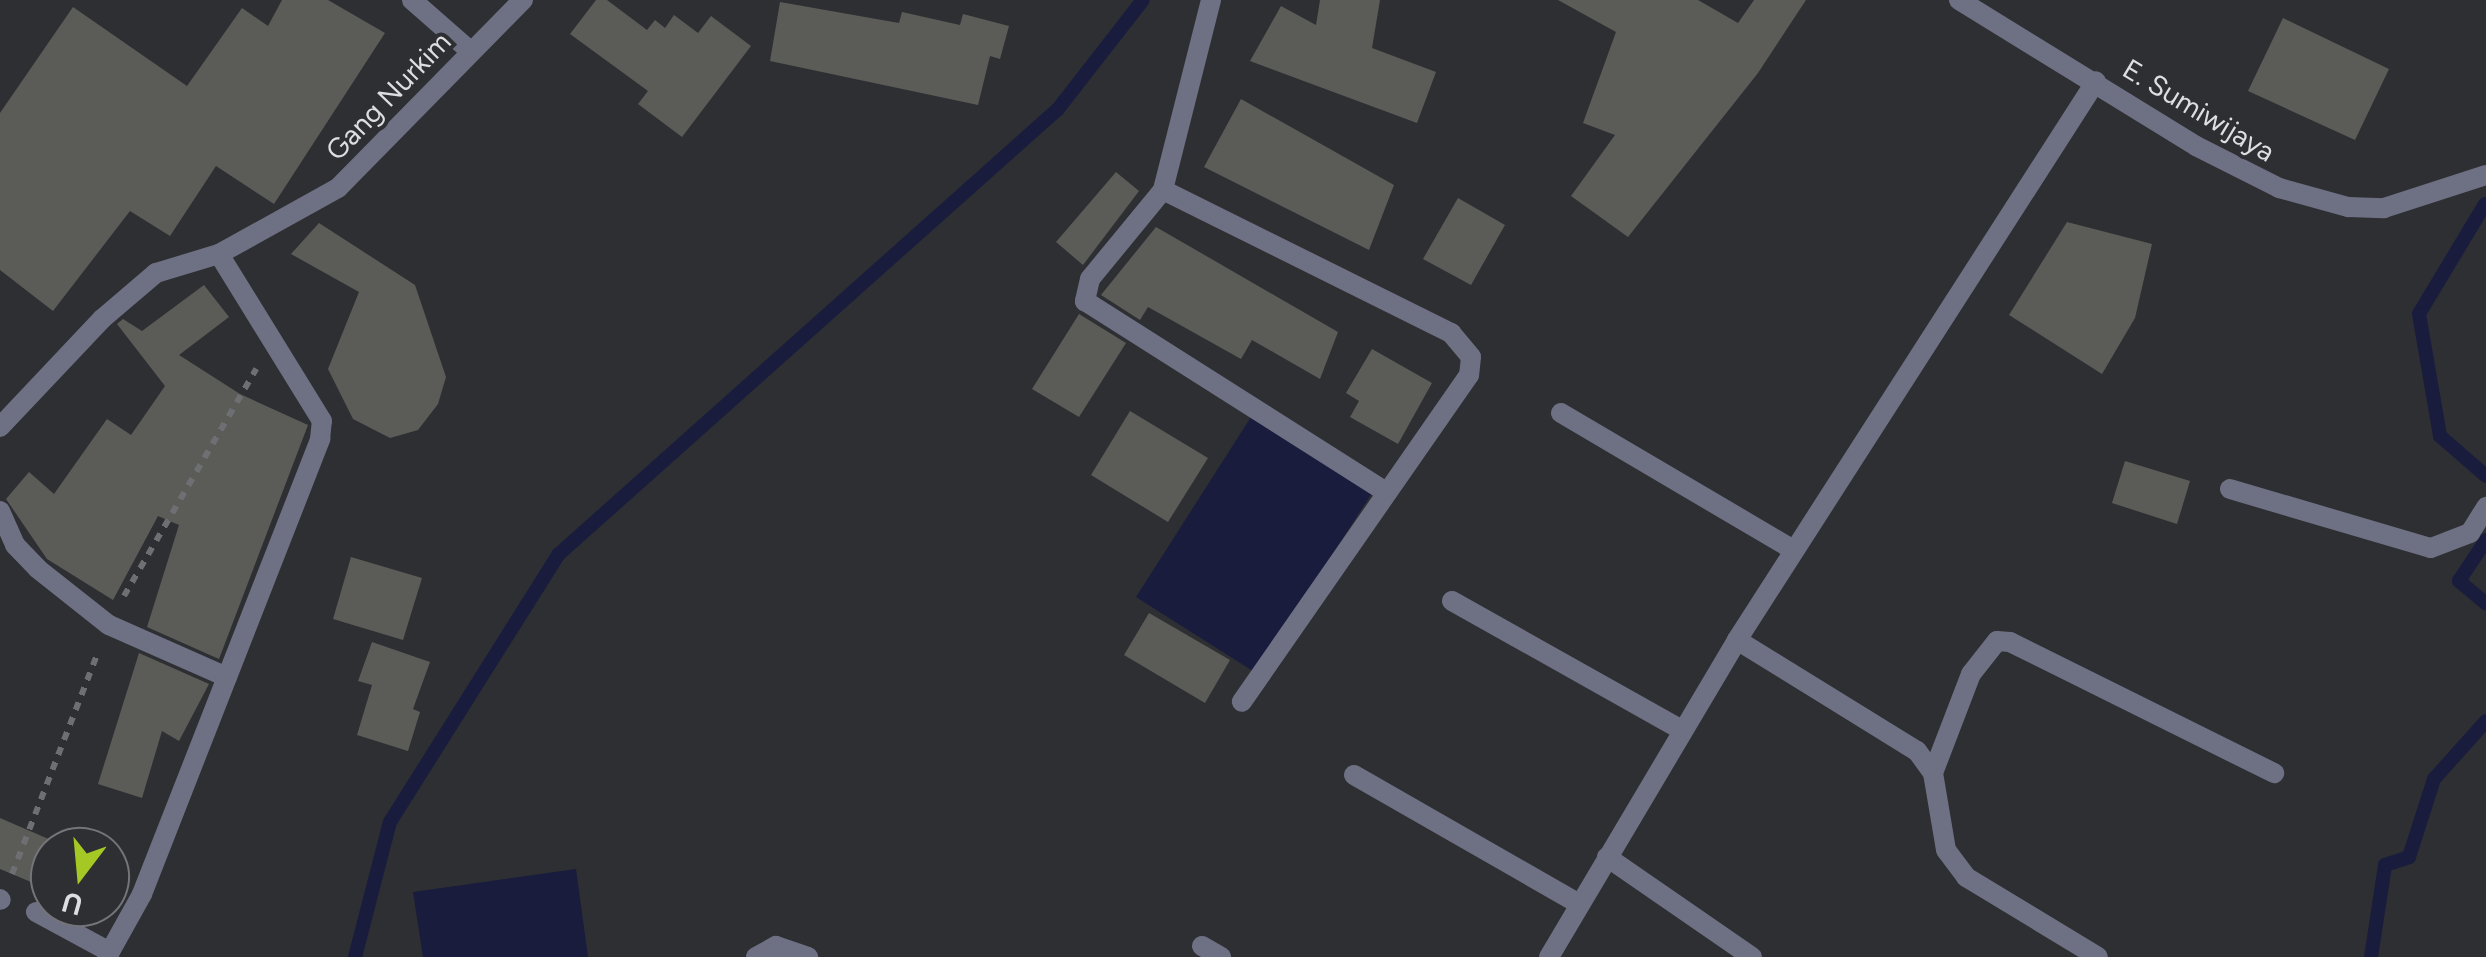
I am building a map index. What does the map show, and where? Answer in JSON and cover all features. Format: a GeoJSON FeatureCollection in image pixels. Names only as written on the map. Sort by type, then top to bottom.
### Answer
{"type":"FeatureCollection","features":[{"type":"Feature","properties":{"kind":"street"},"geometry":{"type":"LineString","coordinates":[[412,0],[470,50]]}},
{"type":"Feature","properties":{"kind":"street","name":"Gang Nurkim"},"geometry":{"type":"LineString","coordinates":[[0,428],[102,318],[156,273],[218,254],[338,188],[523,0]]}},
{"type":"Feature","properties":{"kind":"street"},"geometry":{"type":"LineString","coordinates":[[1211,0],[1163,190],[1090,279],[1084,294],[1090,309],[1386,492]]}},
{"type":"Feature","properties":{"kind":"street","name":"E. Sumiwijaya"},"geometry":{"type":"LineString","coordinates":[[1958,0],[2096,80],[2246,175],[2348,207],[2384,208],[2486,174]]}},
{"type":"Feature","properties":{"kind":"street"},"geometry":{"type":"LineString","coordinates":[[1549,957],[1737,640],[2096,80]]}},
{"type":"Feature","properties":{"kind":"street"},"geometry":{"type":"LineString","coordinates":[[1163,190],[1451,333],[1469,350],[1469,374],[1242,702]]}},
{"type":"Feature","properties":{"kind":"street"},"geometry":{"type":"LineString","coordinates":[[62,927],[108,954],[142,894],[312,467],[322,421],[218,254]]}},
{"type":"Feature","properties":{"kind":"street"},"geometry":{"type":"LineString","coordinates":[[1561,412],[1794,550]]}},
{"type":"Feature","properties":{"kind":"street"},"geometry":{"type":"LineString","coordinates":[[2230,489],[2431,548],[2470,533],[2486,507]]}},
{"type":"Feature","properties":{"kind":"street"},"geometry":{"type":"LineString","coordinates":[[0,511],[15,545],[38,569],[109,625],[227,677]]}},
{"type":"Feature","properties":{"kind":"street"},"geometry":{"type":"LineString","coordinates":[[1452,601],[1682,730]]}},
{"type":"Feature","properties":{"kind":"street"},"geometry":{"type":"LineString","coordinates":[[1737,640],[1917,751],[1934,774],[1946,850],[1966,878],[2098,957]]}},
{"type":"Feature","properties":{"kind":"street"},"geometry":{"type":"LineString","coordinates":[[1934,774],[1971,674],[1997,641],[2010,642],[2274,773]]}},
{"type":"Feature","properties":{"kind":"street"},"geometry":{"type":"LineString","coordinates":[[1354,775],[1579,904]]}},
{"type":"Feature","properties":{"kind":"street"},"geometry":{"type":"LineString","coordinates":[[1607,857],[1752,957]]}},
{"type":"Feature","properties":{"kind":"street"},"geometry":{"type":"LineString","coordinates":[[756,957],[776,946],[808,957]]}},
{"type":"Feature","properties":{"kind":"street"},"geometry":{"type":"LineString","coordinates":[[1202,946],[1221,957]]}},
{"type":"Feature","properties":{"kind":"water"},"geometry":{"type":"Polygon","coordinates":[[[1251,417],[1372,493],[1256,673],[1136,597],[1251,417]]]}},
{"type":"Feature","properties":{"kind":"water"},"geometry":{"type":"Polygon","coordinates":[[[576,869],[588,957],[423,957],[413,892],[576,869]]]}},
{"type":"Feature","properties":{"kind":"building"},"geometry":{"type":"Polygon","coordinates":[[[282,0],[328,0],[385,33],[274,204],[216,166],[170,236],[130,211],[53,311],[0,270],[0,113],[73,7],[187,86],[242,8],[268,26],[282,0]]]}},
{"type":"Feature","properties":{"kind":"building"},"geometry":{"type":"Polygon","coordinates":[[[596,0],[607,0],[647,30],[655,20],[665,28],[674,15],[698,33],[711,16],[751,46],[682,137],[638,104],[648,91],[570,34],[596,0]]]}},
{"type":"Feature","properties":{"kind":"building"},"geometry":{"type":"Polygon","coordinates":[[[1320,0],[1380,0],[1372,48],[1436,72],[1417,123],[1250,61],[1281,6],[1316,25],[1320,0]]]}},
{"type":"Feature","properties":{"kind":"building"},"geometry":{"type":"Polygon","coordinates":[[[1558,0],[1698,0],[1738,23],[1754,0],[1806,0],[1758,73],[1628,237],[1571,196],[1615,135],[1583,123],[1616,32],[1558,0]]]}},
{"type":"Feature","properties":{"kind":"building"},"geometry":{"type":"Polygon","coordinates":[[[780,2],[899,23],[902,12],[960,25],[963,14],[1009,26],[1000,59],[990,56],[978,105],[770,61],[780,2]]]}},
{"type":"Feature","properties":{"kind":"building"},"geometry":{"type":"Polygon","coordinates":[[[2283,18],[2389,69],[2355,140],[2248,91],[2283,18]]]}},
{"type":"Feature","properties":{"kind":"building"},"geometry":{"type":"Polygon","coordinates":[[[1241,99],[1394,185],[1369,250],[1204,167],[1241,99]]]}},
{"type":"Feature","properties":{"kind":"building"},"geometry":{"type":"Polygon","coordinates":[[[1116,172],[1139,191],[1083,265],[1056,242],[1116,172]]]}},
{"type":"Feature","properties":{"kind":"building"},"geometry":{"type":"Polygon","coordinates":[[[1458,198],[1505,225],[1471,285],[1423,259],[1458,198]]]}},
{"type":"Feature","properties":{"kind":"building"},"geometry":{"type":"Polygon","coordinates":[[[2067,222],[2152,244],[2135,318],[2102,374],[2009,315],[2067,222]]]}},
{"type":"Feature","properties":{"kind":"building"},"geometry":{"type":"Polygon","coordinates":[[[319,223],[415,285],[446,377],[438,404],[418,430],[390,438],[353,419],[328,369],[359,292],[291,254],[319,223]]]}},
{"type":"Feature","properties":{"kind":"building"},"geometry":{"type":"Polygon","coordinates":[[[1156,227],[1338,332],[1320,379],[1252,340],[1241,359],[1148,307],[1140,320],[1101,295],[1156,227]]]}},
{"type":"Feature","properties":{"kind":"building"},"geometry":{"type":"Polygon","coordinates":[[[204,285],[229,317],[179,355],[240,394],[308,425],[219,659],[147,627],[179,525],[158,516],[113,600],[47,559],[6,499],[29,472],[54,494],[107,419],[131,435],[165,386],[117,324],[123,319],[142,331],[204,285]]]}},
{"type":"Feature","properties":{"kind":"building"},"geometry":{"type":"Polygon","coordinates":[[[1079,314],[1126,343],[1079,417],[1032,389],[1079,314]]]}},
{"type":"Feature","properties":{"kind":"building"},"geometry":{"type":"Polygon","coordinates":[[[1372,349],[1432,383],[1398,444],[1350,417],[1359,401],[1346,393],[1372,349]]]}},
{"type":"Feature","properties":{"kind":"building"},"geometry":{"type":"Polygon","coordinates":[[[1130,411],[1208,458],[1168,522],[1091,475],[1130,411]]]}},
{"type":"Feature","properties":{"kind":"building"},"geometry":{"type":"Polygon","coordinates":[[[2125,461],[2190,481],[2177,524],[2112,503],[2125,461]]]}},
{"type":"Feature","properties":{"kind":"building"},"geometry":{"type":"Polygon","coordinates":[[[351,557],[422,578],[403,640],[333,619],[351,557]]]}},
{"type":"Feature","properties":{"kind":"building"},"geometry":{"type":"Polygon","coordinates":[[[1149,613],[1230,660],[1205,703],[1124,655],[1149,613]]]}},
{"type":"Feature","properties":{"kind":"building"},"geometry":{"type":"Polygon","coordinates":[[[372,642],[430,662],[413,709],[420,712],[408,751],[357,735],[372,685],[358,681],[372,642]]]}},
{"type":"Feature","properties":{"kind":"building"},"geometry":{"type":"Polygon","coordinates":[[[139,653],[209,684],[179,741],[162,731],[142,798],[98,784],[139,653]]]}},
{"type":"Feature","properties":{"kind":"building"},"geometry":{"type":"Polygon","coordinates":[[[0,818],[30,831],[30,882],[0,869],[0,818]]]}},
{"type":"Feature","properties":{"kind":"waterway"},"geometry":{"type":"LineString","coordinates":[[355,957],[390,822],[559,554],[1058,109],[1143,0]]}},
{"type":"Feature","properties":{"kind":"waterway"},"geometry":{"type":"LineString","coordinates":[[2485,204],[2419,314],[2440,436],[2486,476]]}},
{"type":"Feature","properties":{"kind":"waterway"},"geometry":{"type":"LineString","coordinates":[[2486,540],[2459,581],[2486,604]]}},
{"type":"Feature","properties":{"kind":"waterway"},"geometry":{"type":"LineString","coordinates":[[2371,957],[2385,865],[2409,857],[2434,779],[2486,721]]}}]}
